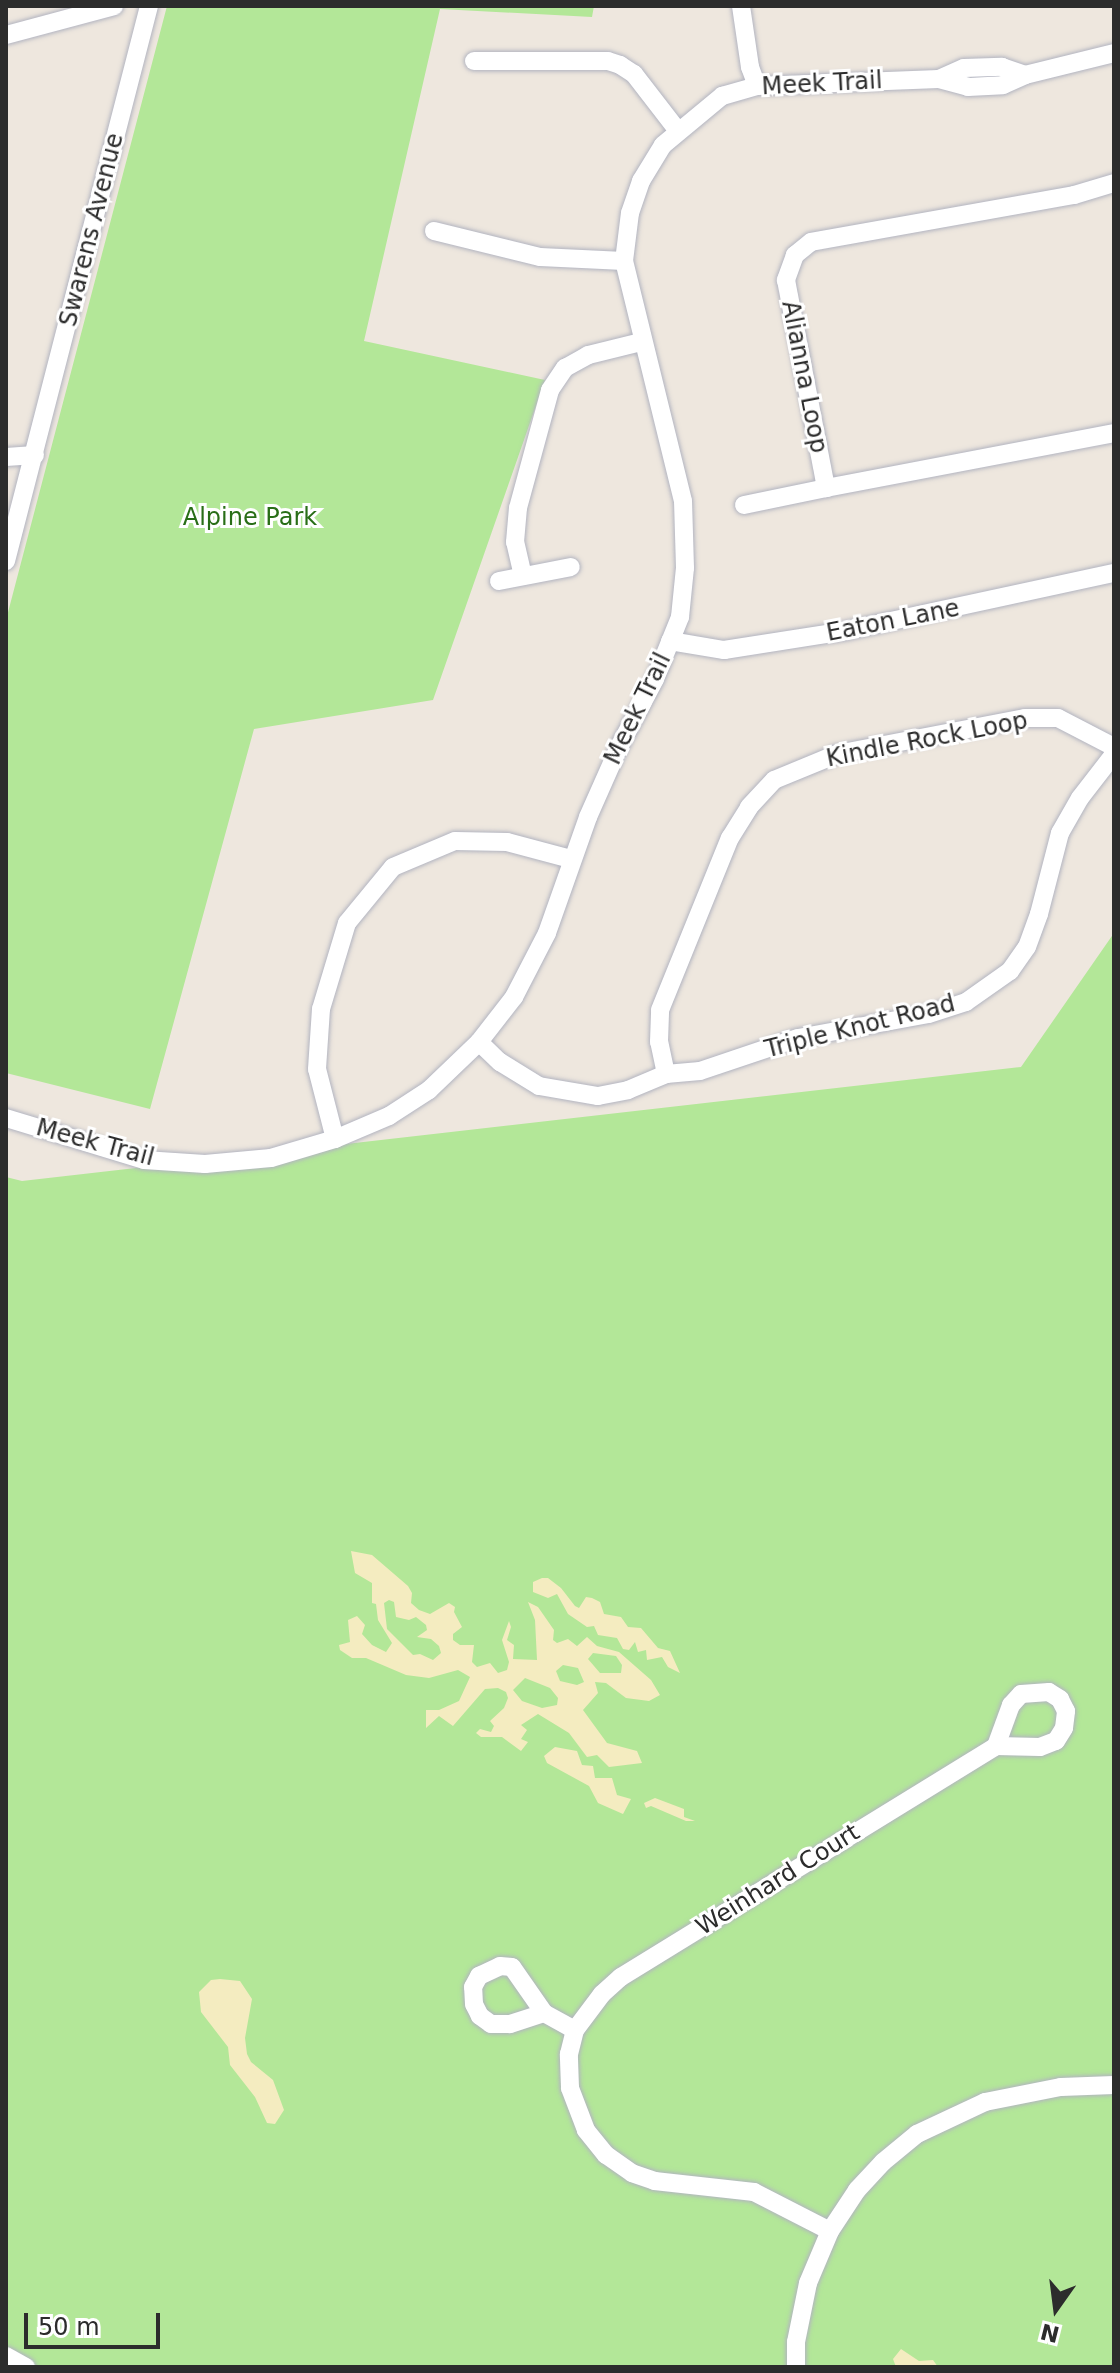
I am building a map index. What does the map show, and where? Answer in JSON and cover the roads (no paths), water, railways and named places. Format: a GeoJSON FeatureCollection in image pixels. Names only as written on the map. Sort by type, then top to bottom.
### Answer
{"type":"FeatureCollection","features":[{"type":"Feature","properties":{"kind":"street"},"geometry":{"type":"LineString","coordinates":[[6,35],[114,6]]}},
{"type":"Feature","properties":{"kind":"street","name":"Swarens Avenue"},"geometry":{"type":"LineString","coordinates":[[6,561],[149,6]]}},
{"type":"Feature","properties":{"kind":"street"},"geometry":{"type":"LineString","coordinates":[[741,6],[750,67],[757,86]]}},
{"type":"Feature","properties":{"kind":"street","name":"Meek Trail"},"geometry":{"type":"LineString","coordinates":[[6,1118],[144,1160],[205,1164],[271,1158],[335,1139],[389,1116],[429,1090],[479,1042],[514,997],[547,933],[571,859],[619,747],[655,679],[680,617],[685,568],[683,501],[641,342],[624,261],[630,213],[641,181],[663,145],[722,96],[757,86],[939,79],[964,68],[1002,67],[1025,75],[1114,54]]}},
{"type":"Feature","properties":{"kind":"street"},"geometry":{"type":"LineString","coordinates":[[474,61],[608,61],[620,65],[634,74],[678,131]]}},
{"type":"Feature","properties":{"kind":"street","name":"Alianna Loop"},"geometry":{"type":"LineString","coordinates":[[1114,183],[1074,195],[811,242],[795,255],[786,280],[826,488],[1114,433]]}},
{"type":"Feature","properties":{"kind":"street"},"geometry":{"type":"LineString","coordinates":[[434,231],[540,257],[624,261]]}},
{"type":"Feature","properties":{"kind":"street"},"geometry":{"type":"LineString","coordinates":[[523,576],[515,542],[518,508],[550,390],[565,368],[588,355],[641,342]]}},
{"type":"Feature","properties":{"kind":"street"},"geometry":{"type":"LineString","coordinates":[[6,457],[35,455]]}},
{"type":"Feature","properties":{"kind":"street"},"geometry":{"type":"LineString","coordinates":[[744,505],[826,488]]}},
{"type":"Feature","properties":{"kind":"street"},"geometry":{"type":"LineString","coordinates":[[499,581],[571,567]]}},
{"type":"Feature","properties":{"kind":"street","name":"Eaton Lane"},"geometry":{"type":"LineString","coordinates":[[670,641],[724,650],[845,631],[1114,573]]}},
{"type":"Feature","properties":{"kind":"street","name":"Kindle Rock Loop"},"geometry":{"type":"LineString","coordinates":[[666,1074],[659,1042],[660,1010],[730,838],[749,807],[774,780],[837,754],[1025,718],[1058,718],[1114,747]]}},
{"type":"Feature","properties":{"kind":"street","name":"Triple Knot Road"},"geometry":{"type":"LineString","coordinates":[[479,1042],[500,1062],[539,1086],[566,1093],[613,1093],[666,1074],[700,1071],[798,1038],[929,1014],[966,1002],[1010,971],[1027,947],[1060,833],[1080,798],[1114,754]]}},
{"type":"Feature","properties":{"kind":"street"},"geometry":{"type":"LineString","coordinates":[[335,1139],[317,1069],[321,1009],[347,923],[393,867],[455,841],[507,842],[571,859]]}},
{"type":"Feature","properties":{"kind":"street","name":"Weinhard Court"},"geometry":{"type":"LineString","coordinates":[[830,2231],[754,2192],[655,2181],[632,2173],[606,2155],[586,2130],[570,2088],[569,2054],[575,2030],[602,1994],[621,1977],[996,1746]]}},
{"type":"Feature","properties":{"kind":"street"},"geometry":{"type":"LineString","coordinates":[[544,2013],[575,2030]]}},
{"type":"Feature","properties":{"kind":"street"},"geometry":{"type":"LineString","coordinates":[[796,2367],[796,2342],[808,2283],[830,2231],[857,2190],[883,2162],[917,2134],[954,2113],[1025,2092],[1114,2085]]}},
{"type":"Feature","properties":{"kind":"street"},"geometry":{"type":"LineString","coordinates":[[6,2356],[26,2367]]}},
{"type":"Feature","properties":{"kind":"park label","name":"Alpine Park"},"geometry":{"type":"Point","coordinates":[250,518]}}]}
